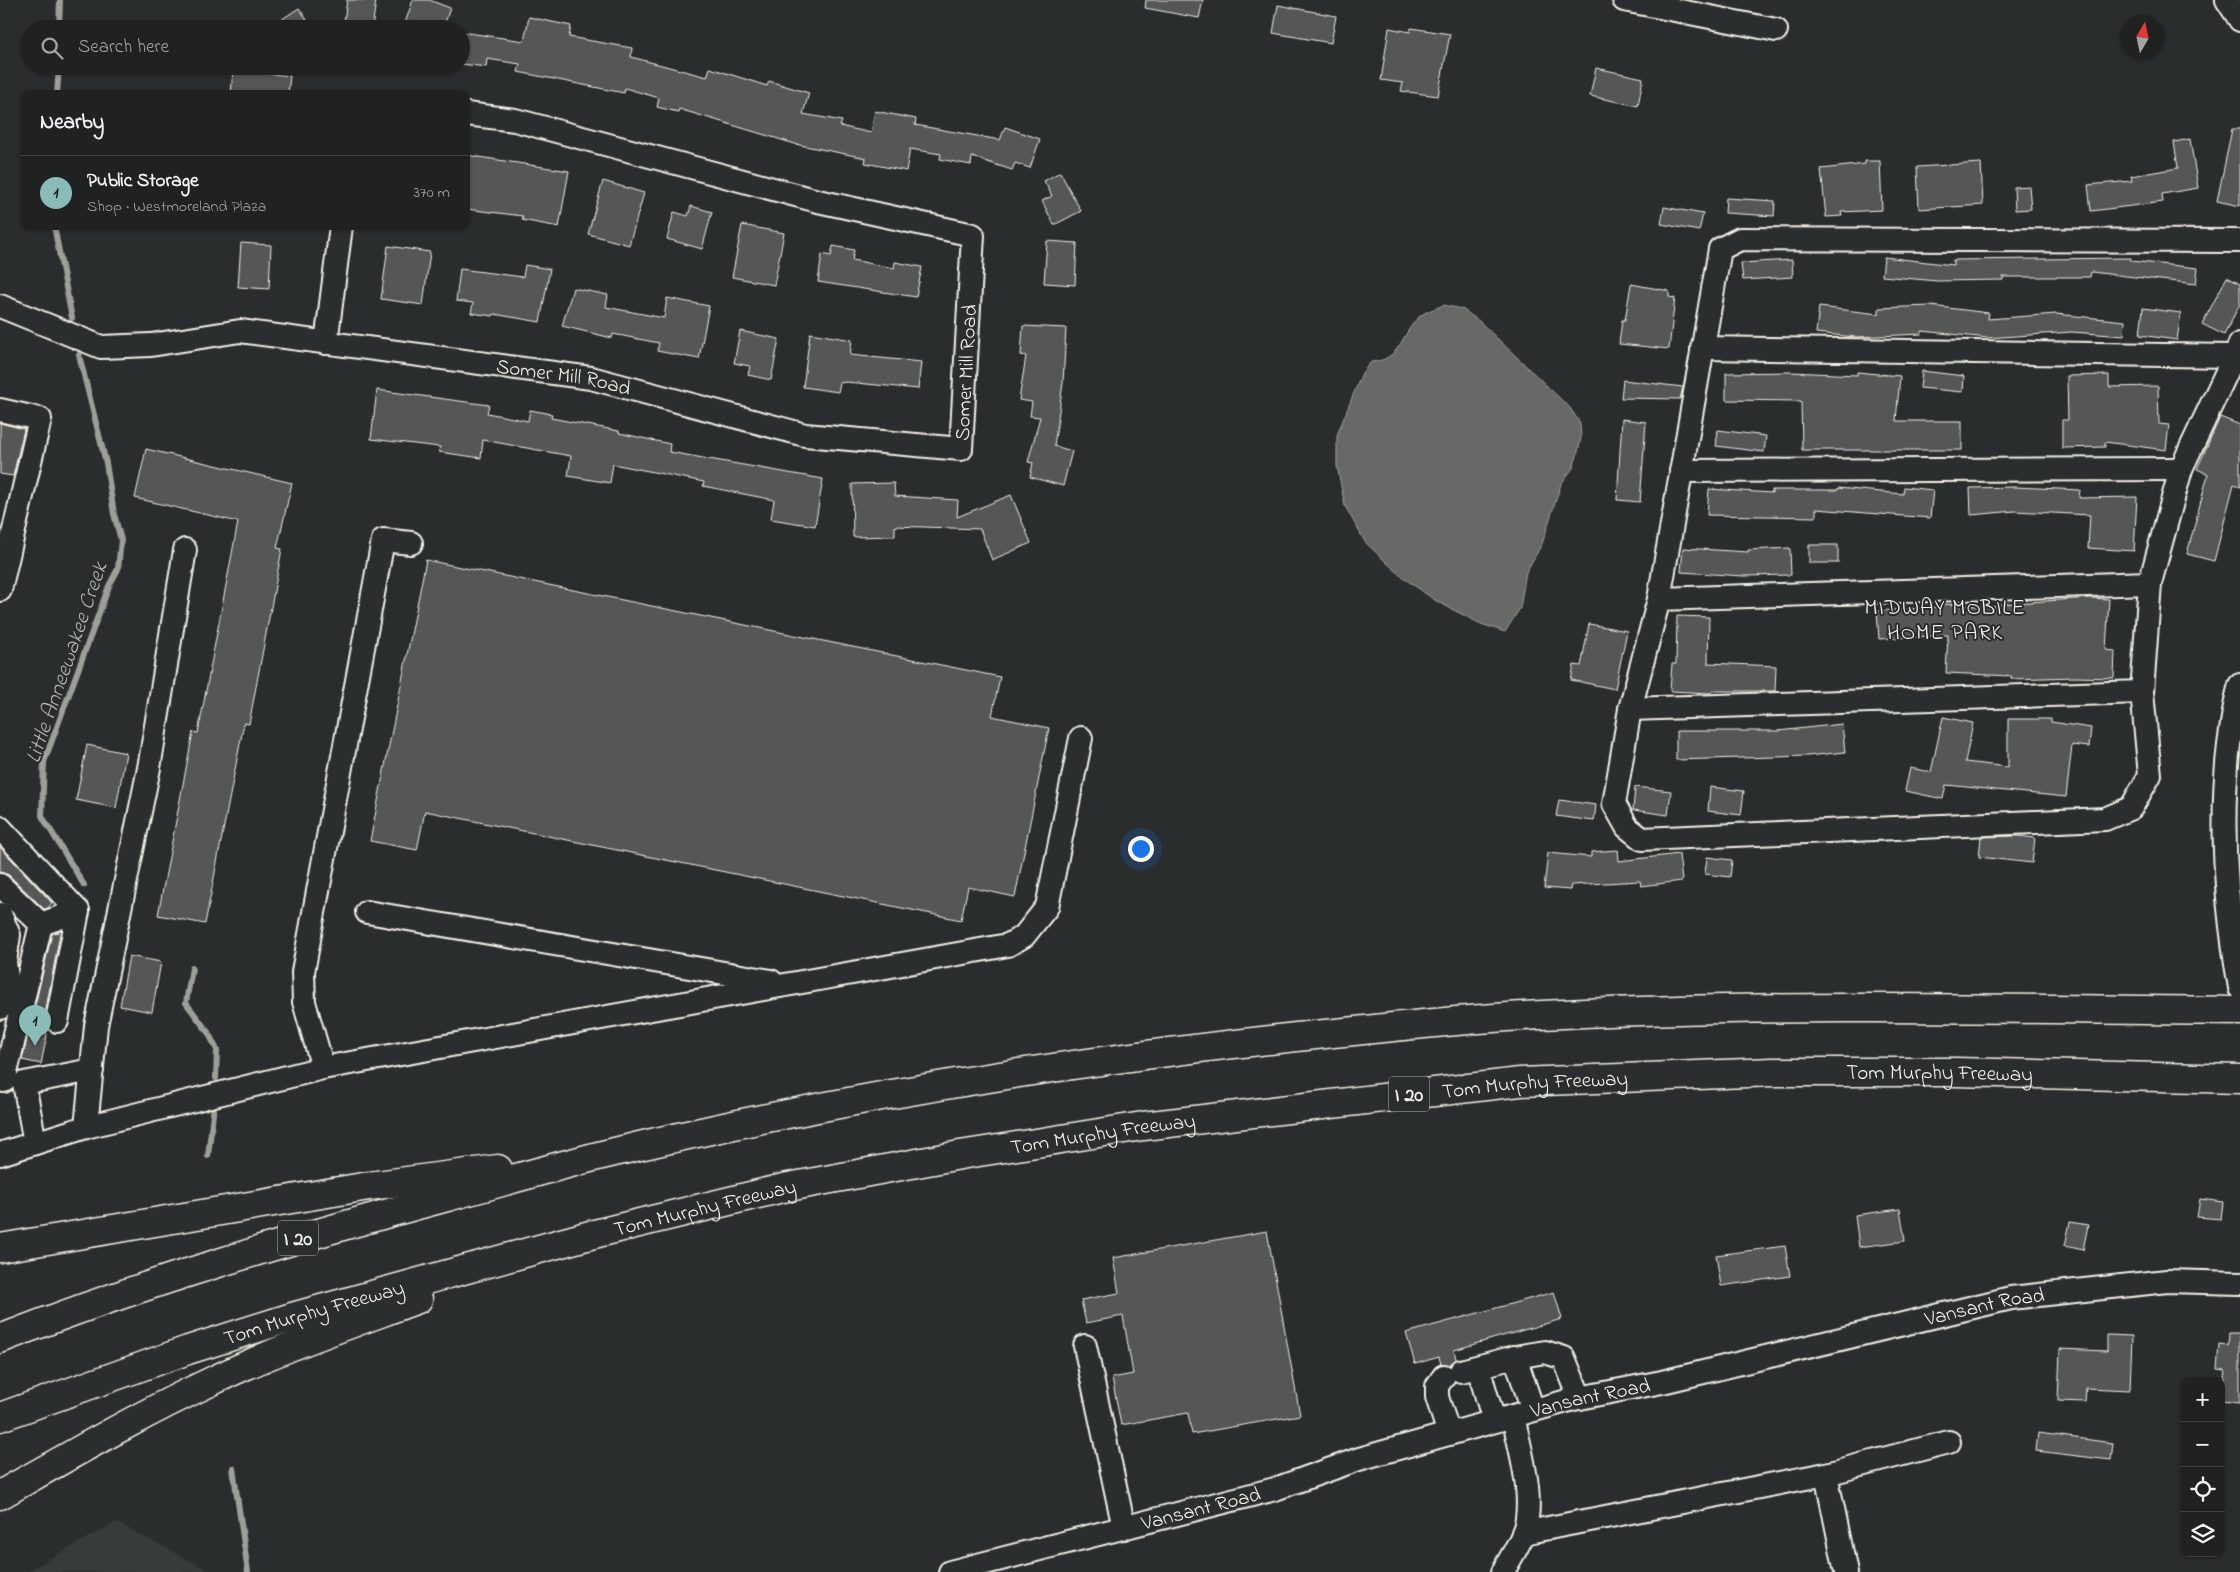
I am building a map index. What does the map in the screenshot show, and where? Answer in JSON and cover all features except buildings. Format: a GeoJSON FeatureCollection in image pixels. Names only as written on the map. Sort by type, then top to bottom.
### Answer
{"type":"FeatureCollection","features":[{"type":"Feature","properties":{"kind":"highway","name":"I 20"},"geometry":{"type":"LineString","coordinates":[[0,1339],[56,1317],[280,1243],[601,1155],[776,1116],[1030,1071],[1254,1041],[1436,1023],[1560,1014],[1690,1010],[1998,1009],[2240,1011]]}},
{"type":"Feature","properties":{"kind":"highway","name":"Tom Murphy Freeway"},"geometry":{"type":"LineString","coordinates":[[0,1417],[188,1350],[292,1317],[590,1235],[783,1188],[960,1155],[1143,1126],[1520,1082],[1773,1072],[1955,1072],[2240,1079]]}},
{"type":"Feature","properties":{"kind":"highway"},"geometry":{"type":"LineString","coordinates":[[0,1248],[369,1186],[601,1155]]}},
{"type":"Feature","properties":{"kind":"highway"},"geometry":{"type":"LineString","coordinates":[[0,1495],[136,1418],[212,1380],[341,1327],[590,1235]]}},
{"type":"Feature","properties":{"kind":"street"},"geometry":{"type":"LineString","coordinates":[[1624,0],[1776,30]]}},
{"type":"Feature","properties":{"kind":"street"},"geometry":{"type":"LineString","coordinates":[[2227,0],[2240,20]]}},
{"type":"Feature","properties":{"kind":"street","name":"Somer Mill Road"},"geometry":{"type":"LineString","coordinates":[[0,306],[101,347],[151,345],[240,331],[591,378],[805,435],[961,449],[973,235],[818,201],[515,120],[470,114]]}},
{"type":"Feature","properties":{"kind":"street"},"geometry":{"type":"LineString","coordinates":[[326,343],[341,230]]}},
{"type":"Feature","properties":{"kind":"street"},"geometry":{"type":"LineString","coordinates":[[1702,348],[2236,350],[2181,469],[2150,583],[2142,692],[2150,775],[2131,808],[2105,819],[1642,839],[1627,827],[1614,804],[1630,709],[1659,599],[1702,348],[1720,248],[1740,239],[2240,241]]}},
{"type":"Feature","properties":{"kind":"street"},"geometry":{"type":"LineString","coordinates":[[0,410],[40,419],[0,590]]}},
{"type":"Feature","properties":{"kind":"street"},"geometry":{"type":"LineString","coordinates":[[1681,471],[2181,469]]}},
{"type":"Feature","properties":{"kind":"street"},"geometry":{"type":"LineString","coordinates":[[323,1068],[304,1002],[303,972],[384,540],[411,544]]}},
{"type":"Feature","properties":{"kind":"street"},"geometry":{"type":"LineString","coordinates":[[86,1127],[96,1026],[150,768],[185,550]]}},
{"type":"Feature","properties":{"kind":"street"},"geometry":{"type":"LineString","coordinates":[[1659,599],[2150,583]]}},
{"type":"Feature","properties":{"kind":"street"},"geometry":{"type":"LineString","coordinates":[[2240,685],[2235,702],[2224,783],[2224,839],[2233,948],[2240,988]]}},
{"type":"Feature","properties":{"kind":"street"},"geometry":{"type":"LineString","coordinates":[[1630,709],[2142,692]]}},
{"type":"Feature","properties":{"kind":"street"},"geometry":{"type":"LineString","coordinates":[[0,1154],[86,1127],[323,1068],[1008,945],[1024,936],[1047,907],[1081,738]]}},
{"type":"Feature","properties":{"kind":"street"},"geometry":{"type":"LineString","coordinates":[[0,828],[78,911]]}},
{"type":"Feature","properties":{"kind":"street"},"geometry":{"type":"LineString","coordinates":[[0,885],[41,924]]}},
{"type":"Feature","properties":{"kind":"street"},"geometry":{"type":"LineString","coordinates":[[41,924],[78,911]]}},
{"type":"Feature","properties":{"kind":"street"},"geometry":{"type":"LineString","coordinates":[[57,1021],[78,911]]}},
{"type":"Feature","properties":{"kind":"street"},"geometry":{"type":"LineString","coordinates":[[368,912],[785,984]]}},
{"type":"Feature","properties":{"kind":"street"},"geometry":{"type":"LineString","coordinates":[[0,914],[9,935],[3,963],[7,978],[0,1008]]}},
{"type":"Feature","properties":{"kind":"street"},"geometry":{"type":"LineString","coordinates":[[35,1143],[10,1082],[41,924]]}},
{"type":"Feature","properties":{"kind":"street"},"geometry":{"type":"LineString","coordinates":[[10,1082],[92,1070]]}},
{"type":"Feature","properties":{"kind":"street","name":"Vansant Road"},"geometry":{"type":"LineString","coordinates":[[950,1572],[1275,1489],[1359,1459],[1580,1398],[1662,1382],[2011,1298],[2167,1280],[2240,1283]]}},
{"type":"Feature","properties":{"kind":"street"},"geometry":{"type":"LineString","coordinates":[[1085,1346],[1124,1528]]}},
{"type":"Feature","properties":{"kind":"street"},"geometry":{"type":"LineString","coordinates":[[1449,1434],[1437,1397],[1455,1375],[1515,1357],[1545,1352],[1564,1358],[1580,1398]]}},
{"type":"Feature","properties":{"kind":"street"},"geometry":{"type":"LineString","coordinates":[[1503,1572],[1523,1533],[1528,1506],[1525,1476],[1513,1416],[1515,1357]]}},
{"type":"Feature","properties":{"kind":"street"},"geometry":{"type":"LineString","coordinates":[[1455,1375],[1513,1416]]}},
{"type":"Feature","properties":{"kind":"street"},"geometry":{"type":"LineString","coordinates":[[1523,1533],[1826,1474],[1949,1442]]}},
{"type":"Feature","properties":{"kind":"street"},"geometry":{"type":"LineString","coordinates":[[1826,1474],[1846,1572]]}},
{"type":"Feature","properties":{"kind":"shaded area"},"geometry":{"type":"Polygon","coordinates":[[[1443,305],[1462,309],[1479,321],[1570,408],[1580,423],[1581,438],[1573,468],[1561,484],[1542,544],[1526,572],[1520,608],[1505,632],[1481,624],[1436,601],[1401,576],[1365,542],[1345,506],[1337,466],[1337,435],[1362,373],[1371,362],[1388,357],[1394,352],[1420,316],[1443,305]]]}},
{"type":"Feature","properties":{"kind":"shaded area"},"geometry":{"type":"Polygon","coordinates":[[[116,1522],[212,1572],[26,1572],[116,1522]]]}},
{"type":"Feature","properties":{"kind":"waterway","name":"Little Anneewakee Creek"},"geometry":{"type":"LineString","coordinates":[[59,20],[60,0]]}},
{"type":"Feature","properties":{"kind":"waterway","name":"Little Anneewakee Creek"},"geometry":{"type":"LineString","coordinates":[[57,90],[58,75]]}},
{"type":"Feature","properties":{"kind":"waterway","name":"Little Anneewakee Creek"},"geometry":{"type":"LineString","coordinates":[[55,230],[72,318]]}},
{"type":"Feature","properties":{"kind":"waterway","name":"Little Anneewakee Creek"},"geometry":{"type":"LineString","coordinates":[[79,355],[106,463],[114,514],[121,540],[118,569],[109,586],[44,762],[42,816],[84,885]]}},
{"type":"Feature","properties":{"kind":"waterway","name":"Little Anneewakee Creek"},"geometry":{"type":"LineString","coordinates":[[192,968],[186,1003],[208,1032],[217,1050],[216,1078]]}},
{"type":"Feature","properties":{"kind":"waterway","name":"Little Anneewakee Creek"},"geometry":{"type":"LineString","coordinates":[[208,1156],[214,1105]]}},
{"type":"Feature","properties":{"kind":"waterway","name":"Little Anneewakee Creek"},"geometry":{"type":"LineString","coordinates":[[233,1468],[248,1572]]}},
{"type":"Feature","properties":{"kind":"place","name":"Public Storage"},"geometry":{"type":"Point","coordinates":[35,1046]}},
{"type":"Feature","properties":{"kind":"district","name":"MIDWAY MOBILE HOME PARK"},"geometry":{"type":"Point","coordinates":[1945,618]}}]}
